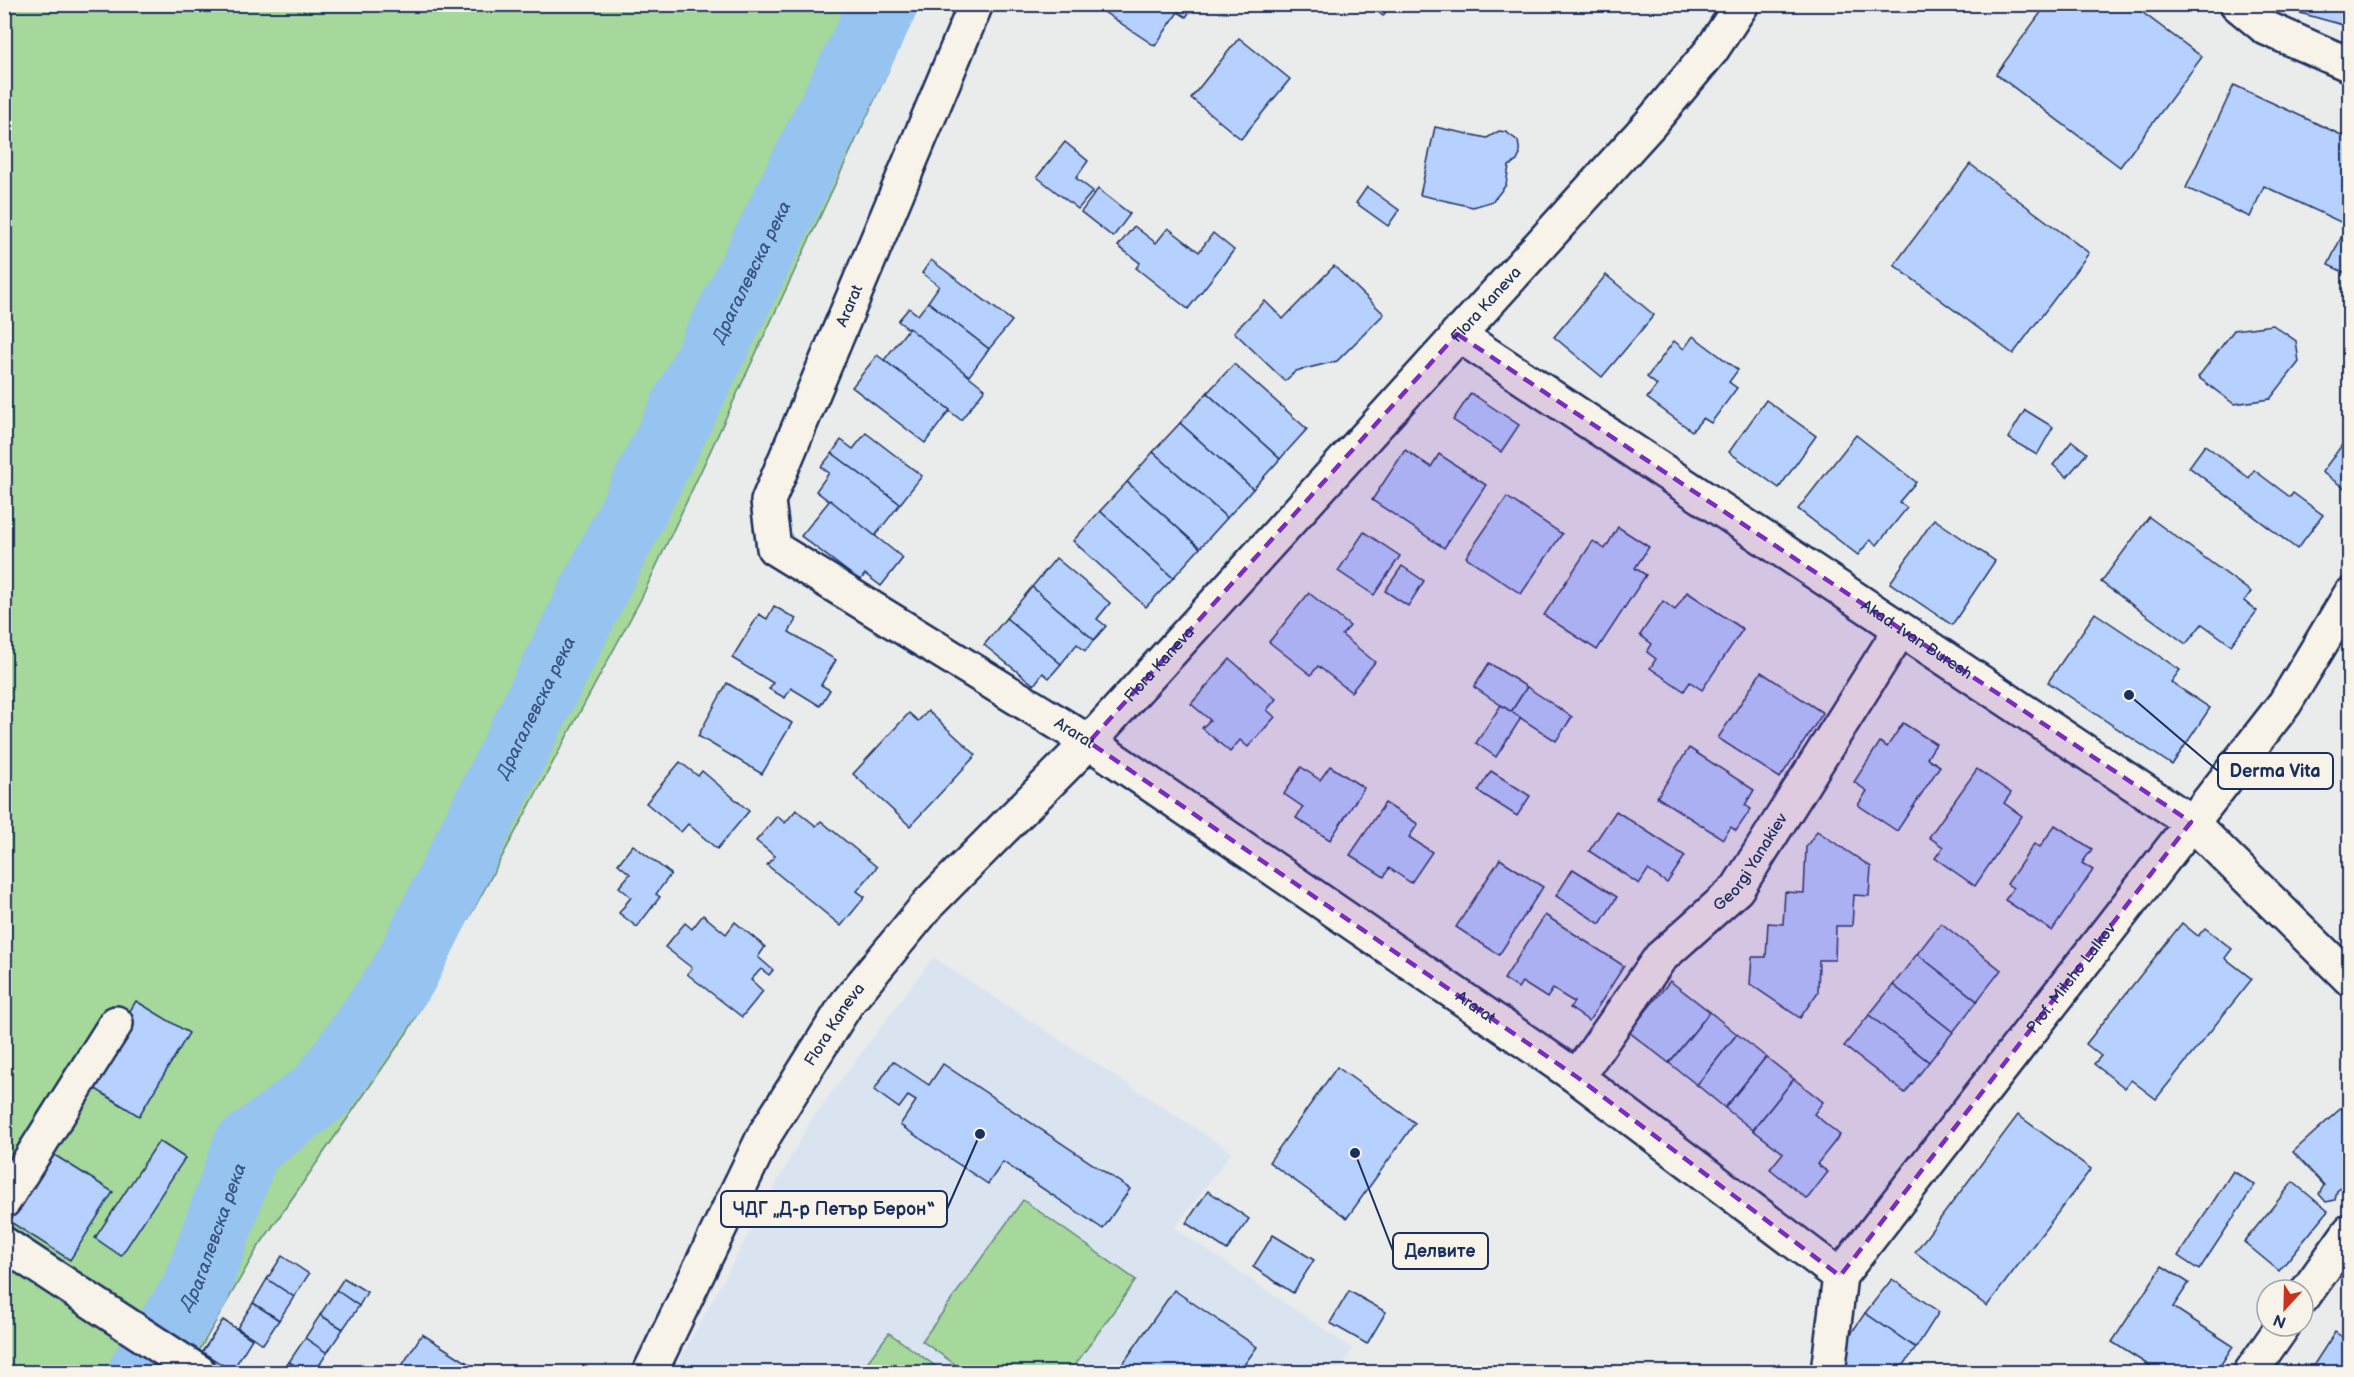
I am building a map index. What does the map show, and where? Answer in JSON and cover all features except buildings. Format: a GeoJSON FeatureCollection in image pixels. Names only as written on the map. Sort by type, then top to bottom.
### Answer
{"type":"FeatureCollection","features":[{"type":"Feature","properties":{"kind":"street","name":"Ararat"},"geometry":{"type":"LineString","coordinates":[[976,4],[768,501],[774,548],[1089,742],[1577,1077],[1840,1276]]}},
{"type":"Feature","properties":{"kind":"street","name":"Flora Kaneva"},"geometry":{"type":"LineString","coordinates":[[650,1372],[765,1134],[847,1003],[930,902],[1089,742],[1650,124],[1711,51],[1742,4]]}},
{"type":"Feature","properties":{"kind":"street"},"geometry":{"type":"LineString","coordinates":[[2236,4],[2266,28],[2349,65]]}},
{"type":"Feature","properties":{"kind":"street","name":"Akad. Ivan Buresh"},"geometry":{"type":"LineString","coordinates":[[1457,334],[2192,822],[2349,979]]}},
{"type":"Feature","properties":{"kind":"street","name":"Prof. Milcho Lalkov"},"geometry":{"type":"LineString","coordinates":[[1840,1276],[2285,703],[2349,595]]}},
{"type":"Feature","properties":{"kind":"street","name":"Georgi Yanakiev"},"geometry":{"type":"LineString","coordinates":[[1577,1077],[1660,958],[1737,889],[1900,630]]}},
{"type":"Feature","properties":{"kind":"street"},"geometry":{"type":"LineString","coordinates":[[4,1201],[116,1023]]}},
{"type":"Feature","properties":{"kind":"street"},"geometry":{"type":"LineString","coordinates":[[2315,1280],[2349,1231]]}},
{"type":"Feature","properties":{"kind":"street"},"geometry":{"type":"LineString","coordinates":[[4,1244],[186,1364]]}},
{"type":"Feature","properties":{"kind":"street"},"geometry":{"type":"LineString","coordinates":[[1828,1372],[1840,1276]]}},
{"type":"Feature","properties":{"kind":"street"},"geometry":{"type":"LineString","coordinates":[[2251,1372],[2275,1338]]}},
{"type":"Feature","properties":{"kind":"highlighted area"},"geometry":{"type":"Polygon","coordinates":[[[1457,334],[2191,822],[1840,1276],[1577,1077],[1089,742],[1457,334]]]}},
{"type":"Feature","properties":{"kind":"shaded area"},"geometry":{"type":"Polygon","coordinates":[[[933,957],[1232,1152],[1175,1228],[1353,1349],[1338,1372],[673,1372],[811,1120],[933,957]]]}},
{"type":"Feature","properties":{"kind":"green space"},"geometry":{"type":"Polygon","coordinates":[[[5,5],[919,5],[641,599],[408,1031],[257,1249],[187,1372],[5,1372],[5,5]]]}},
{"type":"Feature","properties":{"kind":"green space"},"geometry":{"type":"Polygon","coordinates":[[[1023,1200],[1136,1280],[1070,1372],[966,1372],[922,1341],[1023,1200]]]}},
{"type":"Feature","properties":{"kind":"green space"},"geometry":{"type":"Polygon","coordinates":[[[889,1333],[944,1372],[860,1372],[889,1333]]]}},
{"type":"Feature","properties":{"kind":"waterway","name":"Драгалевска река"},"geometry":{"type":"LineString","coordinates":[[142,1372],[196,1289],[246,1148],[323,1090],[404,974],[884,4]]}},
{"type":"Feature","properties":{"kind":"place","name":"Derma Vita"},"geometry":{"type":"Point","coordinates":[2129,695]}},
{"type":"Feature","properties":{"kind":"place","name":"ЧДГ „Д-р Петър Берон“"},"geometry":{"type":"Point","coordinates":[980,1134]}},
{"type":"Feature","properties":{"kind":"place","name":"Делвите"},"geometry":{"type":"Point","coordinates":[1355,1153]}}]}
